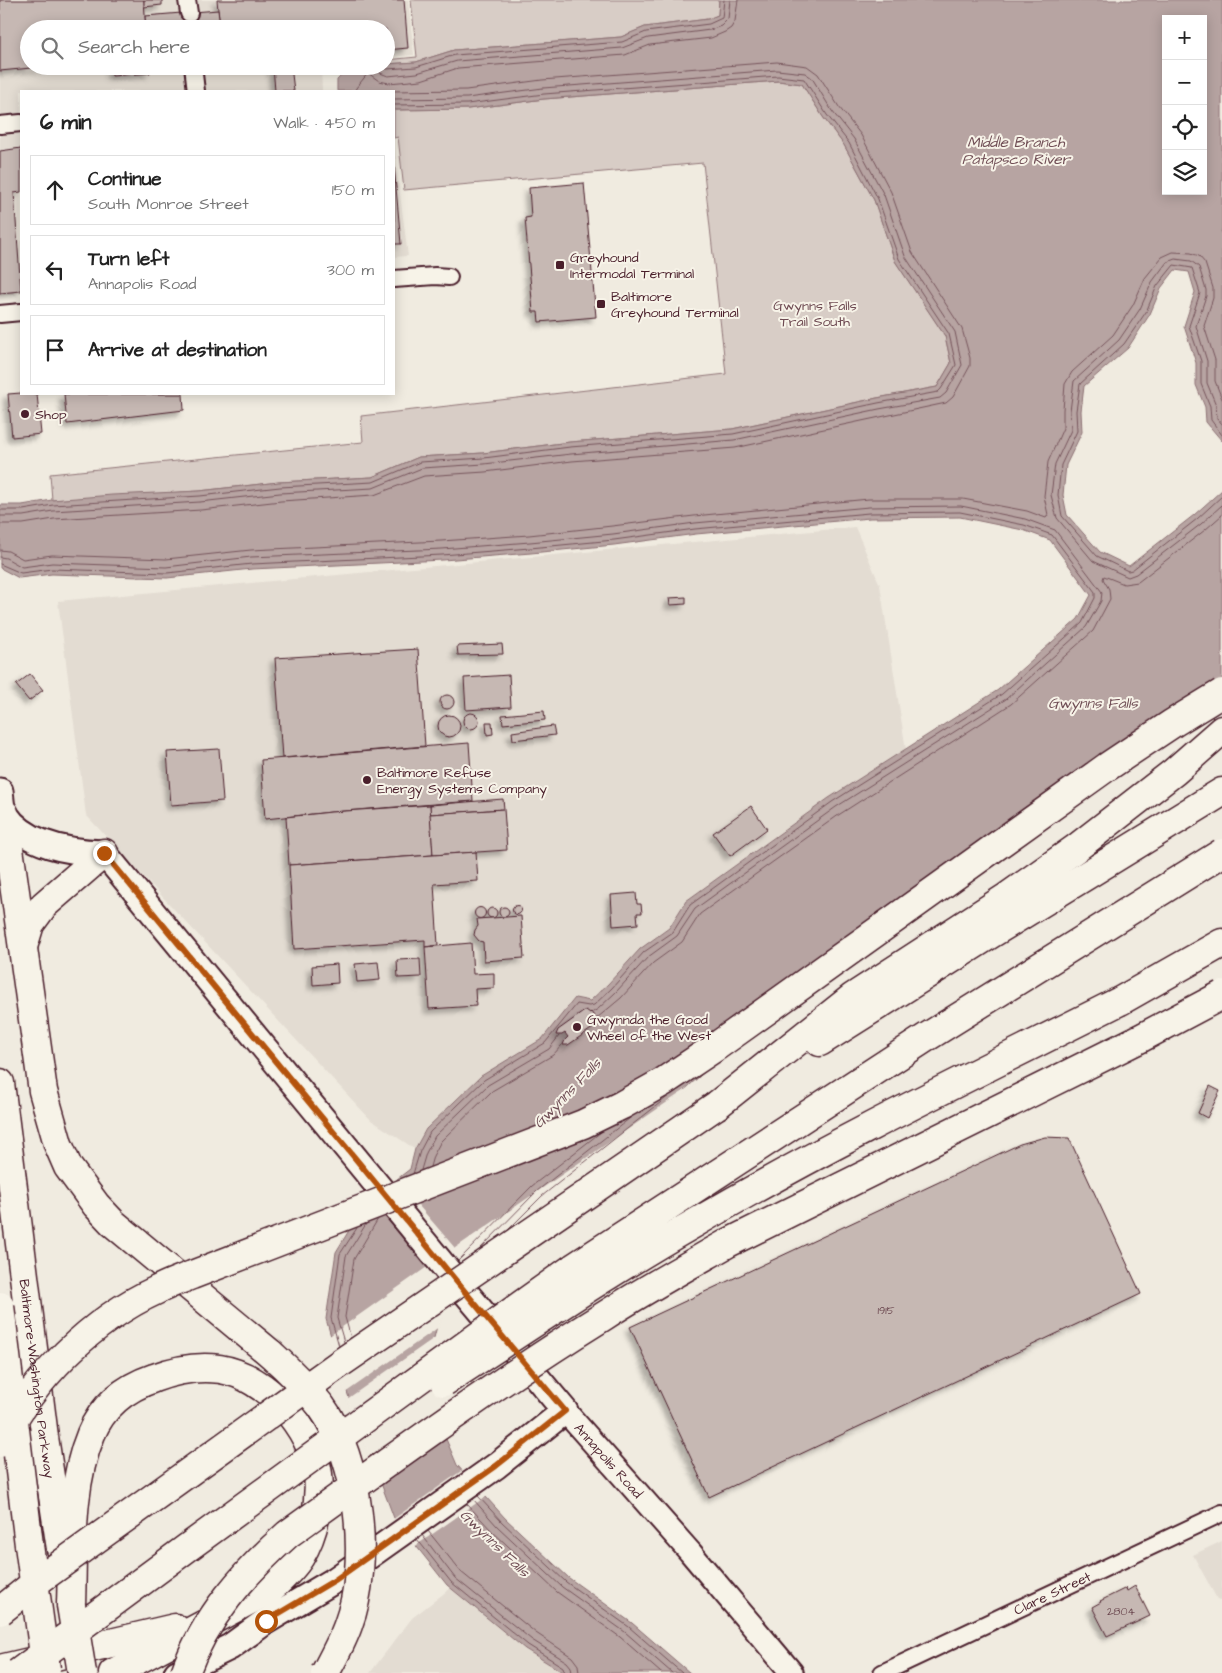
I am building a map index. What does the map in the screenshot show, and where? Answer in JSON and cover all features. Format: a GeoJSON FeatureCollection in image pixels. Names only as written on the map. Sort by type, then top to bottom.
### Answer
{"type":"FeatureCollection","features":[{"type":"Feature","properties":{"kind":"highway"},"geometry":{"type":"LineString","coordinates":[[0,1443],[8,1426],[45,1376],[91,1331],[122,1309],[155,1290],[544,1140],[622,1105],[663,1082],[714,1048],[1107,767],[1222,693]]}},
{"type":"Feature","properties":{"kind":"highway"},"geometry":{"type":"LineString","coordinates":[[717,1105],[853,997],[1007,897],[1111,822],[1174,772],[1222,730]]}},
{"type":"Feature","properties":{"kind":"highway"},"geometry":{"type":"LineString","coordinates":[[0,1611],[342,1362],[717,1105],[1222,792]]}},
{"type":"Feature","properties":{"kind":"highway"},"geometry":{"type":"LineString","coordinates":[[2,802],[43,1091],[58,1144],[68,1167],[96,1205],[113,1223],[271,1354],[299,1380],[326,1415],[335,1431],[348,1464],[360,1530],[360,1559],[356,1594],[348,1625],[325,1673]]}},
{"type":"Feature","properties":{"kind":"highway"},"geometry":{"type":"LineString","coordinates":[[23,947],[30,924],[44,905],[104,853]]}},
{"type":"Feature","properties":{"kind":"highway"},"geometry":{"type":"LineString","coordinates":[[18,1673],[521,1305],[927,1036],[1222,853]]}},
{"type":"Feature","properties":{"kind":"highway"},"geometry":{"type":"LineString","coordinates":[[187,1548],[592,1285],[696,1222],[868,1127],[1120,1001],[1222,943]]}},
{"type":"Feature","properties":{"kind":"highway"},"geometry":{"type":"LineString","coordinates":[[185,1673],[191,1655],[211,1619],[235,1586],[262,1557],[288,1534],[470,1405],[604,1316],[728,1243],[1141,1038],[1222,995]]}},
{"type":"Feature","properties":{"kind":"highway","name":"Baltimore-Washington Parkway"},"geometry":{"type":"LineString","coordinates":[[0,1083],[44,1437],[82,1673]]}},
{"type":"Feature","properties":{"kind":"highway","name":"Baltimore-Washington Parkway"},"geometry":{"type":"LineString","coordinates":[[0,1306],[46,1673]]}},
{"type":"Feature","properties":{"kind":"highway"},"geometry":{"type":"LineString","coordinates":[[71,1605],[77,1479],[92,1432],[102,1414],[117,1397],[140,1382],[169,1372],[196,1368],[221,1369],[248,1378],[270,1392],[286,1408],[308,1444],[318,1472],[317,1508],[310,1536],[299,1558],[269,1590],[113,1673]]}},
{"type":"Feature","properties":{"kind":"highway"},"geometry":{"type":"LineString","coordinates":[[0,1669],[169,1630],[240,1605]]}},
{"type":"Feature","properties":{"kind":"main road"},"geometry":{"type":"LineString","coordinates":[[2,802],[22,832],[38,840],[78,852],[104,853]]}},
{"type":"Feature","properties":{"kind":"main road","name":"Annapolis Road"},"geometry":{"type":"LineString","coordinates":[[104,853],[565,1411],[690,1552],[792,1673]]}},
{"type":"Feature","properties":{"kind":"main road"},"geometry":{"type":"LineString","coordinates":[[177,1673],[230,1647],[266,1621],[335,1580],[496,1466],[565,1411]]}},
{"type":"Feature","properties":{"kind":"main road"},"geometry":{"type":"LineString","coordinates":[[122,1673],[229,1632],[266,1621]]}},
{"type":"Feature","properties":{"kind":"street"},"geometry":{"type":"LineString","coordinates":[[195,75],[196,90]]}},
{"type":"Feature","properties":{"kind":"street"},"geometry":{"type":"LineString","coordinates":[[0,125],[20,123]]}},
{"type":"Feature","properties":{"kind":"street"},"geometry":{"type":"LineString","coordinates":[[395,279],[449,277]]}},
{"type":"Feature","properties":{"kind":"street"},"geometry":{"type":"LineString","coordinates":[[0,314],[20,312]]}},
{"type":"Feature","properties":{"kind":"street","name":"Clare Street"},"geometry":{"type":"LineString","coordinates":[[882,1673],[1222,1513]]}},
{"type":"Feature","properties":{"kind":"shaded area"},"geometry":{"type":"Polygon","coordinates":[[[0,0],[408,0],[414,55],[395,57],[395,20],[20,20],[20,75],[321,75],[322,90],[20,90],[20,294],[0,296],[0,0]]]}},
{"type":"Feature","properties":{"kind":"shaded area"},"geometry":{"type":"Polygon","coordinates":[[[395,155],[408,256],[395,257],[395,155]]]}},
{"type":"Feature","properties":{"kind":"shaded area"},"geometry":{"type":"Polygon","coordinates":[[[855,527],[880,585],[906,750],[829,798],[686,901],[669,928],[640,949],[590,1001],[575,998],[542,1039],[481,1076],[426,1129],[415,1149],[371,1120],[86,815],[58,601],[855,527]]]}},
{"type":"Feature","properties":{"kind":"shaded area"},"geometry":{"type":"Polygon","coordinates":[[[1222,1541],[1222,1601],[1217,1599],[1193,1555],[1222,1541]]]}},
{"type":"Feature","properties":{"kind":"shaded area"},"geometry":{"type":"Polygon","coordinates":[[[451,1588],[525,1649],[564,1673],[370,1673],[412,1618],[451,1588]]]}},
{"type":"Feature","properties":{"kind":"green space"},"geometry":{"type":"Polygon","coordinates":[[[411,0],[719,0],[718,15],[708,19],[645,27],[621,37],[454,50],[416,62],[395,63],[395,59],[417,57],[411,0]]]}},
{"type":"Feature","properties":{"kind":"green space","name":"Gwynns Falls Trail South"},"geometry":{"type":"Polygon","coordinates":[[[778,81],[802,84],[844,145],[874,200],[895,261],[945,336],[951,363],[937,387],[732,429],[570,442],[483,453],[419,457],[372,477],[279,482],[199,491],[52,500],[50,474],[363,442],[361,416],[726,374],[703,163],[404,190],[398,137],[395,138],[395,110],[468,109],[544,99],[778,81]]]}},
{"type":"Feature","properties":{"kind":"water","name":"Middle Branch Patapsco River"},"geometry":{"type":"Polygon","coordinates":[[[719,0],[1222,0],[1222,441],[1206,422],[1205,407],[1196,385],[1196,363],[1184,326],[1195,292],[1189,272],[1175,270],[1161,288],[1150,314],[1128,348],[1084,386],[1081,411],[1082,432],[1066,465],[1063,495],[1067,515],[1100,552],[1129,566],[1194,515],[1222,490],[1222,705],[762,1020],[680,1094],[545,1200],[443,1302],[434,1338],[440,1425],[457,1465],[505,1518],[569,1578],[632,1623],[690,1673],[564,1673],[525,1649],[447,1585],[394,1518],[348,1395],[326,1319],[336,1252],[365,1204],[410,1169],[415,1149],[426,1129],[481,1076],[542,1039],[575,998],[590,1001],[640,949],[669,928],[686,901],[829,798],[998,690],[1078,619],[1091,595],[1050,540],[1023,530],[960,517],[870,518],[696,534],[614,545],[531,553],[443,560],[252,569],[167,578],[52,574],[19,578],[0,568],[0,505],[22,505],[52,500],[112,495],[199,491],[279,482],[372,477],[419,457],[483,453],[570,442],[732,429],[937,387],[951,363],[945,336],[895,261],[874,200],[844,145],[802,84],[778,81],[544,99],[468,109],[395,110],[395,90],[337,90],[337,80],[342,75],[395,75],[395,63],[416,62],[454,50],[621,37],[645,27],[708,19],[718,15],[719,0]]]}},
{"type":"Feature","properties":{"kind":"pier"},"geometry":{"type":"Polygon","coordinates":[[[1222,679],[1222,700],[719,1053],[413,1199],[455,1248],[698,1081],[682,1096],[546,1202],[445,1304],[439,1327],[345,1393],[328,1337],[427,1267],[381,1211],[364,1202],[395,1178],[400,1183],[575,1116],[657,1072],[1163,714],[1222,679]]]}},
{"type":"Feature","properties":{"kind":"pier"},"geometry":{"type":"Polygon","coordinates":[[[437,1336],[442,1408],[369,1456],[347,1399],[437,1336]]]}},
{"type":"Feature","properties":{"kind":"pier"},"geometry":{"type":"Polygon","coordinates":[[[464,1469],[488,1495],[414,1547],[392,1520],[464,1469]]]}},
{"type":"Feature","properties":{"kind":"building"},"geometry":{"type":"Polygon","coordinates":[[[0,0],[144,0],[145,20],[20,20],[20,69],[0,71],[0,0]]]}},
{"type":"Feature","properties":{"kind":"building"},"geometry":{"type":"Polygon","coordinates":[[[144,0],[162,0],[162,5],[144,7],[144,0]]]}},
{"type":"Feature","properties":{"kind":"building"},"geometry":{"type":"Polygon","coordinates":[[[217,0],[404,0],[408,48],[395,49],[395,20],[219,20],[217,0]]]}},
{"type":"Feature","properties":{"kind":"building"},"geometry":{"type":"Polygon","coordinates":[[[218,10],[219,20],[145,20],[145,16],[218,10]]]}},
{"type":"Feature","properties":{"kind":"building"},"geometry":{"type":"Polygon","coordinates":[[[274,75],[292,75],[294,90],[275,90],[274,75]]]}},
{"type":"Feature","properties":{"kind":"building"},"geometry":{"type":"Polygon","coordinates":[[[20,148],[20,192],[14,193],[20,291],[0,293],[0,151],[20,148]]]}},
{"type":"Feature","properties":{"kind":"building"},"geometry":{"type":"Polygon","coordinates":[[[395,176],[401,244],[395,244],[395,176]]]}},
{"type":"Feature","properties":{"kind":"building","name":"Greyhound Intermodal Terminal"},"geometry":{"type":"Polygon","coordinates":[[[584,183],[596,317],[539,322],[538,312],[533,312],[525,218],[531,217],[529,188],[584,183]]]}},
{"type":"Feature","properties":{"kind":"building","name":"Shop"},"geometry":{"type":"Polygon","coordinates":[[[8,394],[37,395],[41,434],[12,437],[8,394]]]}},
{"type":"Feature","properties":{"kind":"building"},"geometry":{"type":"Polygon","coordinates":[[[64,395],[183,395],[184,410],[67,424],[64,395]]]}},
{"type":"Feature","properties":{"kind":"building"},"geometry":{"type":"Polygon","coordinates":[[[686,597],[686,604],[670,605],[669,598],[686,597]]]}},
{"type":"Feature","properties":{"kind":"building"},"geometry":{"type":"Polygon","coordinates":[[[502,644],[503,654],[458,655],[457,646],[502,644]]]}},
{"type":"Feature","properties":{"kind":"building"},"geometry":{"type":"Polygon","coordinates":[[[418,649],[425,746],[282,758],[275,658],[418,649]]]}},
{"type":"Feature","properties":{"kind":"building"},"geometry":{"type":"Polygon","coordinates":[[[30,674],[43,690],[29,701],[16,685],[30,674]]]}},
{"type":"Feature","properties":{"kind":"building"},"geometry":{"type":"Polygon","coordinates":[[[509,675],[511,707],[466,710],[464,678],[509,675]]]}},
{"type":"Feature","properties":{"kind":"building"},"geometry":{"type":"Polygon","coordinates":[[[444,695],[450,695],[454,702],[450,709],[444,709],[440,705],[440,699],[444,695]]]}},
{"type":"Feature","properties":{"kind":"building"},"geometry":{"type":"Polygon","coordinates":[[[544,711],[545,720],[503,724],[502,715],[544,711]]]}},
{"type":"Feature","properties":{"kind":"building"},"geometry":{"type":"Polygon","coordinates":[[[471,713],[479,721],[471,729],[463,721],[471,713]]]}},
{"type":"Feature","properties":{"kind":"building"},"geometry":{"type":"Polygon","coordinates":[[[449,715],[457,718],[460,726],[457,734],[449,737],[441,734],[438,726],[441,718],[449,715]]]}},
{"type":"Feature","properties":{"kind":"building"},"geometry":{"type":"Polygon","coordinates":[[[486,722],[492,722],[493,734],[487,735],[486,722]]]}},
{"type":"Feature","properties":{"kind":"building"},"geometry":{"type":"Polygon","coordinates":[[[553,726],[555,735],[513,740],[512,732],[553,726]]]}},
{"type":"Feature","properties":{"kind":"building","name":"Baltimore Refuse Energy Systems Company"},"geometry":{"type":"Polygon","coordinates":[[[469,743],[473,801],[265,819],[261,760],[469,743]]]}},
{"type":"Feature","properties":{"kind":"building"},"geometry":{"type":"Polygon","coordinates":[[[219,749],[223,801],[171,805],[167,752],[219,749]]]}},
{"type":"Feature","properties":{"kind":"building"},"geometry":{"type":"Polygon","coordinates":[[[503,799],[504,809],[430,814],[430,805],[503,799]]]}},
{"type":"Feature","properties":{"kind":"building"},"geometry":{"type":"Polygon","coordinates":[[[430,805],[433,855],[289,865],[286,817],[430,805]]]}},
{"type":"Feature","properties":{"kind":"building"},"geometry":{"type":"Polygon","coordinates":[[[751,806],[767,829],[730,856],[713,833],[751,806]]]}},
{"type":"Feature","properties":{"kind":"building"},"geometry":{"type":"Polygon","coordinates":[[[504,809],[507,850],[433,855],[430,814],[504,809]]]}},
{"type":"Feature","properties":{"kind":"building"},"geometry":{"type":"Polygon","coordinates":[[[476,852],[478,881],[434,884],[438,945],[425,947],[425,940],[294,949],[289,865],[476,852]]]}},
{"type":"Feature","properties":{"kind":"building"},"geometry":{"type":"Polygon","coordinates":[[[636,893],[637,904],[641,904],[642,913],[637,913],[638,924],[613,926],[611,895],[636,893]]]}},
{"type":"Feature","properties":{"kind":"building"},"geometry":{"type":"Polygon","coordinates":[[[517,905],[522,910],[517,915],[512,910],[517,905]]]}},
{"type":"Feature","properties":{"kind":"building"},"geometry":{"type":"Polygon","coordinates":[[[502,907],[506,907],[509,912],[508,916],[502,917],[499,914],[499,910],[502,907]]]}},
{"type":"Feature","properties":{"kind":"building"},"geometry":{"type":"Polygon","coordinates":[[[478,908],[482,908],[485,913],[484,917],[478,918],[475,915],[475,911],[478,908]]]}},
{"type":"Feature","properties":{"kind":"building"},"geometry":{"type":"Polygon","coordinates":[[[490,908],[494,908],[497,913],[496,917],[490,918],[487,915],[487,911],[490,908]]]}},
{"type":"Feature","properties":{"kind":"building"},"geometry":{"type":"Polygon","coordinates":[[[521,916],[524,958],[484,961],[483,942],[479,941],[474,935],[478,926],[477,919],[521,916]]]}},
{"type":"Feature","properties":{"kind":"building"},"geometry":{"type":"Polygon","coordinates":[[[471,943],[473,974],[494,973],[494,988],[475,989],[476,1006],[429,1009],[425,947],[471,943]]]}},
{"type":"Feature","properties":{"kind":"building"},"geometry":{"type":"Polygon","coordinates":[[[420,959],[421,977],[398,978],[397,960],[420,959]]]}},
{"type":"Feature","properties":{"kind":"building"},"geometry":{"type":"Polygon","coordinates":[[[378,962],[380,980],[357,982],[355,964],[378,962]]]}},
{"type":"Feature","properties":{"kind":"building"},"geometry":{"type":"Polygon","coordinates":[[[337,964],[338,983],[313,985],[312,966],[337,964]]]}},
{"type":"Feature","properties":{"kind":"building","name":"Gwynnda the Good Wheel of the West"},"geometry":{"type":"Polygon","coordinates":[[[586,1010],[591,1012],[596,1019],[597,1025],[568,1045],[563,1045],[568,1037],[565,1033],[556,1035],[558,1030],[586,1010]]]}},
{"type":"Feature","properties":{"kind":"building"},"geometry":{"type":"Polygon","coordinates":[[[1210,1086],[1220,1091],[1207,1118],[1198,1113],[1210,1086]]]}},
{"type":"Feature","properties":{"kind":"building"},"geometry":{"type":"Polygon","coordinates":[[[1045,1137],[1069,1138],[1141,1294],[709,1497],[630,1327],[1020,1144],[1045,1137]]]}},
{"type":"Feature","properties":{"kind":"building"},"geometry":{"type":"Polygon","coordinates":[[[1135,1586],[1150,1616],[1107,1636],[1092,1607],[1126,1588],[1127,1591],[1135,1586]]]}},
{"type":"Feature","properties":{"kind":"place","name":"Greyhound Intermodal Terminal"},"geometry":{"type":"Point","coordinates":[560,265]}},
{"type":"Feature","properties":{"kind":"place","name":"Baltimore Greyhound Terminal"},"geometry":{"type":"Point","coordinates":[601,304]}},
{"type":"Feature","properties":{"kind":"place","name":"Shop"},"geometry":{"type":"Point","coordinates":[25,414]}},
{"type":"Feature","properties":{"kind":"place","name":"Baltimore Refuse Energy Systems Company"},"geometry":{"type":"Point","coordinates":[367,780]}},
{"type":"Feature","properties":{"kind":"place","name":"Gwynnda the Good Wheel of the West"},"geometry":{"type":"Point","coordinates":[577,1027]}},
{"type":"Feature","properties":{"kind":"route"},"geometry":{"type":"LineString","coordinates":[[104,853],[565,1411],[496,1466],[335,1580],[266,1621]]}},
{"type":"Feature","properties":{"kind":"water label","name":"Gwynns Falls"},"geometry":{"type":"Point","coordinates":[1093,703]}},
{"type":"Feature","properties":{"kind":"water label","name":"Gwynns Falls"},"geometry":{"type":"Point","coordinates":[567,1093]}},
{"type":"Feature","properties":{"kind":"water label","name":"Gwynns Falls"},"geometry":{"type":"Point","coordinates":[495,1543]}}]}
